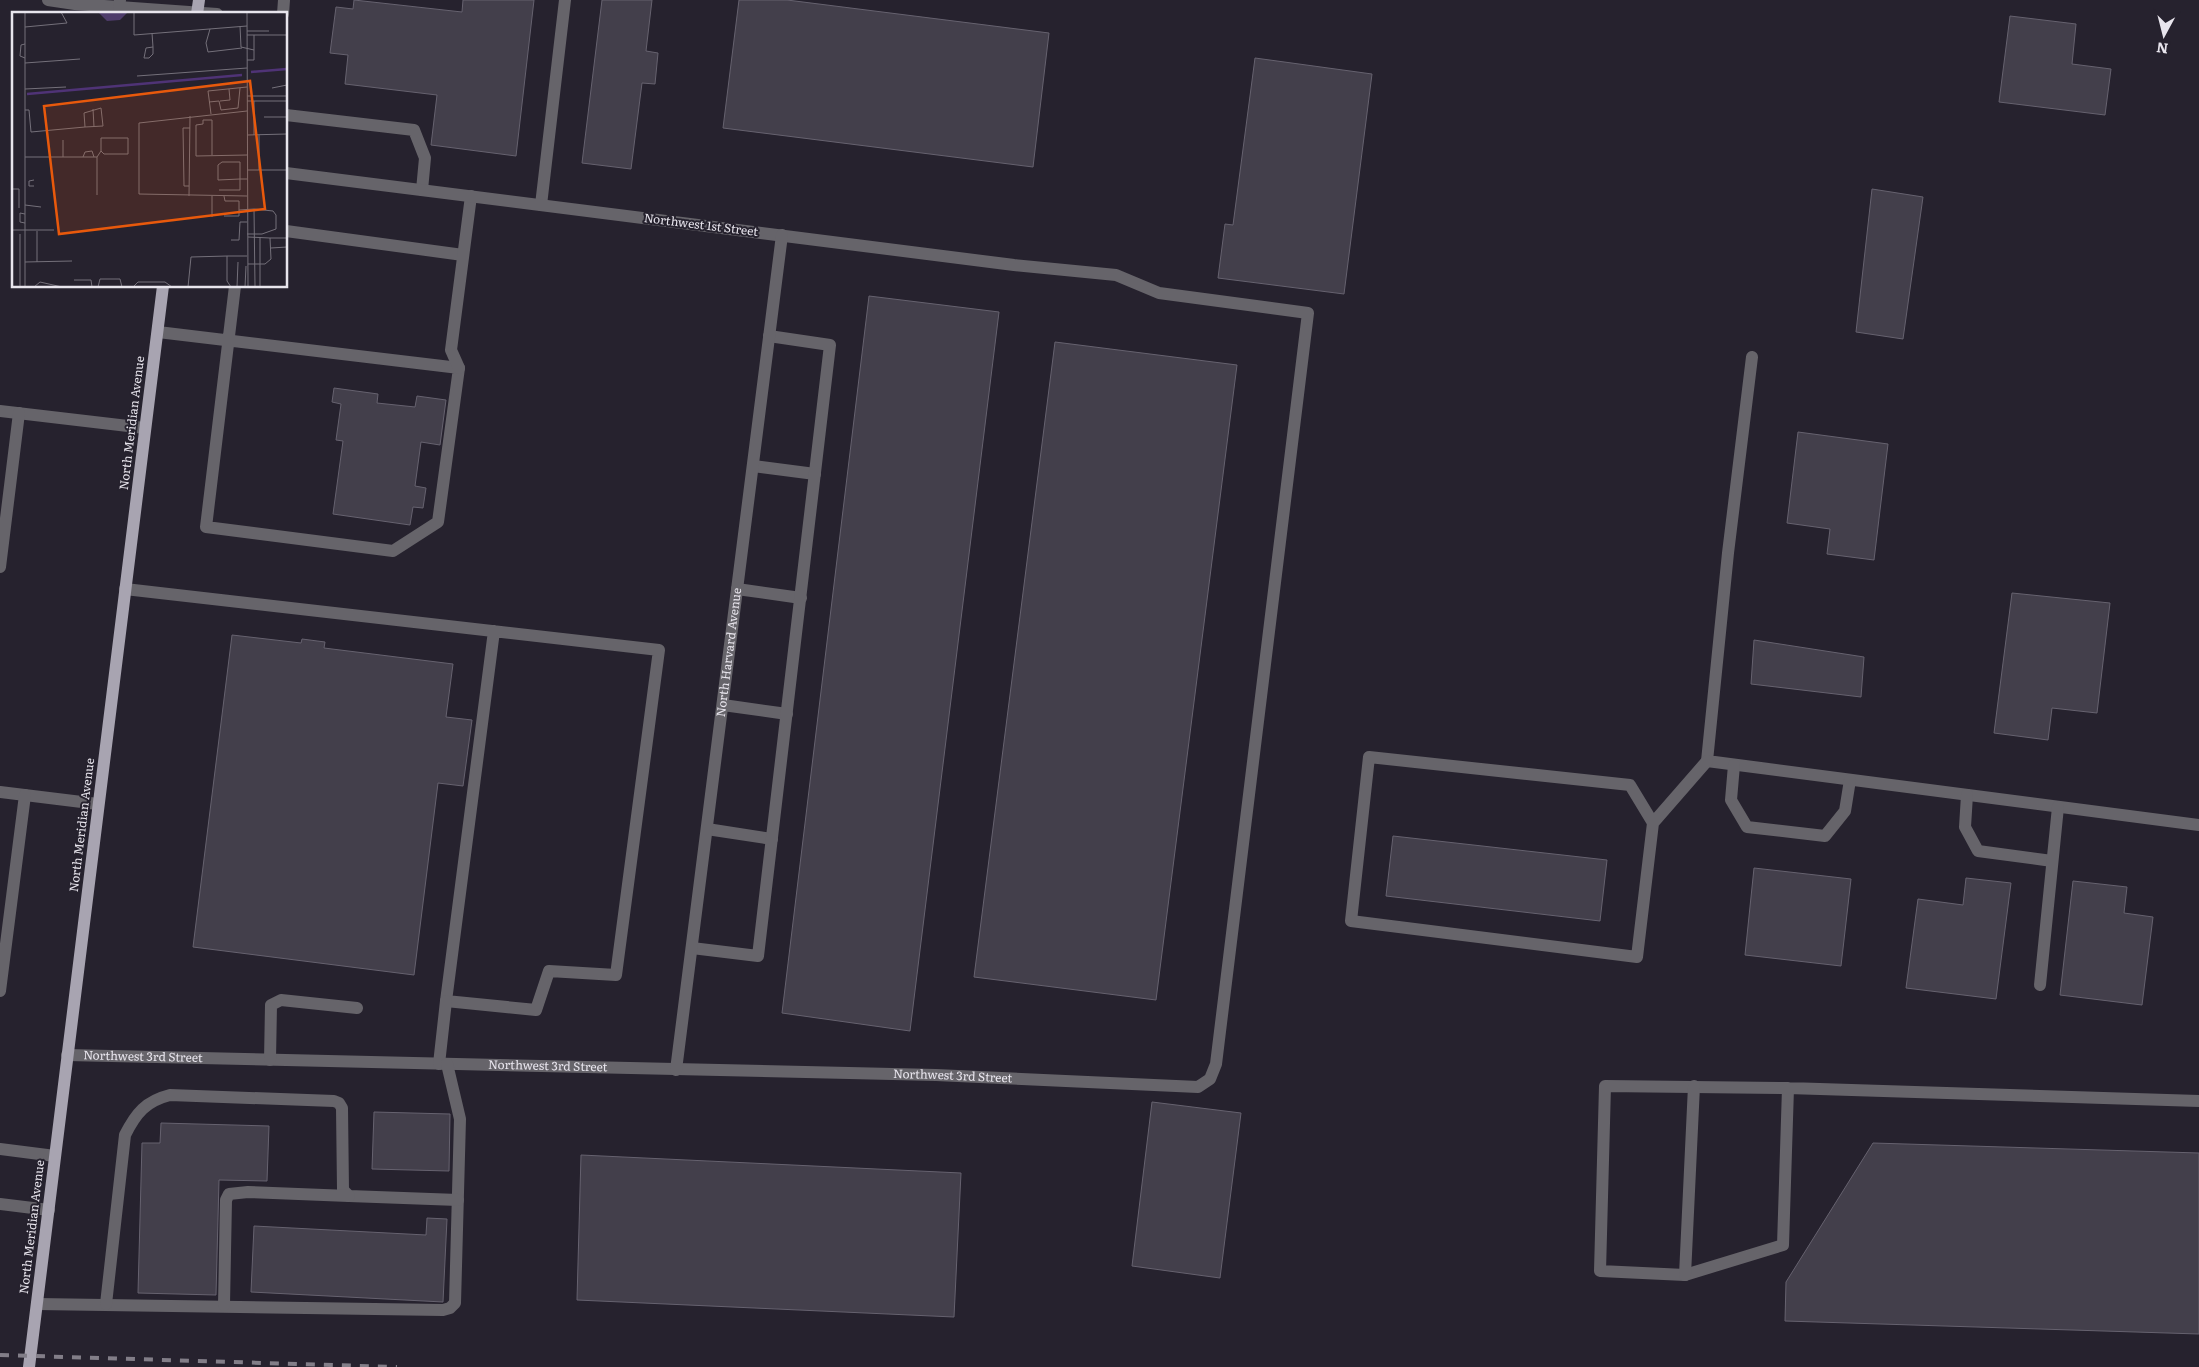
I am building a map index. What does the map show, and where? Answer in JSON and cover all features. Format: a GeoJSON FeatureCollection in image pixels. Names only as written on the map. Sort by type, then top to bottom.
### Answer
{"type":"FeatureCollection","features":[{"type":"Feature","properties":{"kind":"main road","name":"North Meridian Avenue"},"geometry":{"type":"LineString","coordinates":[[29,1367],[163,288]]}},
{"type":"Feature","properties":{"kind":"street"},"geometry":{"type":"LineString","coordinates":[[48,0],[75,4],[119,3],[198,8],[211,12]]}},
{"type":"Feature","properties":{"kind":"street"},"geometry":{"type":"LineString","coordinates":[[541,205],[565,0]]}},
{"type":"Feature","properties":{"kind":"street"},"geometry":{"type":"LineString","coordinates":[[288,115],[414,130],[425,158],[422,190]]}},
{"type":"Feature","properties":{"kind":"street","name":"Northwest 1st Street"},"geometry":{"type":"LineString","coordinates":[[288,173],[1014,265],[1116,275]]}},
{"type":"Feature","properties":{"kind":"street"},"geometry":{"type":"LineString","coordinates":[[235,288],[206,527],[392,551],[438,522],[459,368],[451,350],[471,196]]}},
{"type":"Feature","properties":{"kind":"street"},"geometry":{"type":"LineString","coordinates":[[288,231],[463,255]]}},
{"type":"Feature","properties":{"kind":"street","name":"North Harvard Avenue"},"geometry":{"type":"LineString","coordinates":[[676,1070],[782,236]]}},
{"type":"Feature","properties":{"kind":"street","name":"Northwest 3rd Street"},"geometry":{"type":"LineString","coordinates":[[67,1055],[1029,1078],[1198,1087],[1210,1079],[1216,1064],[1308,313],[1159,293],[1116,275]]}},
{"type":"Feature","properties":{"kind":"street"},"geometry":{"type":"LineString","coordinates":[[158,332],[459,368]]}},
{"type":"Feature","properties":{"kind":"street"},"geometry":{"type":"LineString","coordinates":[[692,948],[758,956],[830,345],[769,336]]}},
{"type":"Feature","properties":{"kind":"street"},"geometry":{"type":"LineString","coordinates":[[1653,823],[1630,785],[1369,757],[1351,921],[1637,957],[1653,823],[1707,761],[1728,553],[1752,358]]}},
{"type":"Feature","properties":{"kind":"street"},"geometry":{"type":"LineString","coordinates":[[0,411],[146,428]]}},
{"type":"Feature","properties":{"kind":"street"},"geometry":{"type":"LineString","coordinates":[[0,567],[19,413]]}},
{"type":"Feature","properties":{"kind":"street"},"geometry":{"type":"LineString","coordinates":[[753,466],[815,474]]}},
{"type":"Feature","properties":{"kind":"street"},"geometry":{"type":"LineString","coordinates":[[125,589],[659,650],[616,974],[549,971],[536,1010],[446,1001]]}},
{"type":"Feature","properties":{"kind":"street"},"geometry":{"type":"LineString","coordinates":[[737,589],[801,598]]}},
{"type":"Feature","properties":{"kind":"street"},"geometry":{"type":"LineString","coordinates":[[37,1304],[443,1310],[455,1304],[460,1119],[443,1064],[446,1001],[494,631]]}},
{"type":"Feature","properties":{"kind":"street"},"geometry":{"type":"LineString","coordinates":[[723,705],[787,714]]}},
{"type":"Feature","properties":{"kind":"street"},"geometry":{"type":"LineString","coordinates":[[1707,761],[2199,825]]}},
{"type":"Feature","properties":{"kind":"street"},"geometry":{"type":"LineString","coordinates":[[1734,765],[1731,800],[1747,827],[1825,836],[1845,811],[1850,780]]}},
{"type":"Feature","properties":{"kind":"street"},"geometry":{"type":"LineString","coordinates":[[0,792],[98,804]]}},
{"type":"Feature","properties":{"kind":"street"},"geometry":{"type":"LineString","coordinates":[[0,991],[25,795]]}},
{"type":"Feature","properties":{"kind":"street"},"geometry":{"type":"LineString","coordinates":[[1967,795],[1965,827],[1978,851],[2052,862]]}},
{"type":"Feature","properties":{"kind":"street"},"geometry":{"type":"LineString","coordinates":[[2040,985],[2058,807]]}},
{"type":"Feature","properties":{"kind":"street"},"geometry":{"type":"LineString","coordinates":[[707,829],[772,839]]}},
{"type":"Feature","properties":{"kind":"street"},"geometry":{"type":"LineString","coordinates":[[270,1060],[271,1005],[282,1000],[357,1008]]}},
{"type":"Feature","properties":{"kind":"street"},"geometry":{"type":"LineString","coordinates":[[1788,1088],[1783,1244],[1685,1275],[1600,1271],[1604,1086],[1788,1088],[2199,1101]]}},
{"type":"Feature","properties":{"kind":"street"},"geometry":{"type":"LineString","coordinates":[[1685,1275],[1694,1086]]}},
{"type":"Feature","properties":{"kind":"street"},"geometry":{"type":"LineString","coordinates":[[106,1304],[125,1135],[138,1112],[158,1098],[180,1095],[334,1101],[339,1103],[342,1108],[343,1190],[348,1196]]}},
{"type":"Feature","properties":{"kind":"street"},"geometry":{"type":"LineString","coordinates":[[0,1149],[55,1156]]}},
{"type":"Feature","properties":{"kind":"street"},"geometry":{"type":"LineString","coordinates":[[224,1306],[226,1200],[229,1194],[248,1192],[458,1200]]}},
{"type":"Feature","properties":{"kind":"street"},"geometry":{"type":"LineString","coordinates":[[0,1204],[49,1210]]}},
{"type":"Feature","properties":{"kind":"building"},"geometry":{"type":"Polygon","coordinates":[[[354,0],[462,12],[463,0],[534,0],[516,156],[431,145],[437,95],[345,84],[348,55],[330,53],[336,7],[353,9],[354,0]]]}},
{"type":"Feature","properties":{"kind":"building"},"geometry":{"type":"Polygon","coordinates":[[[602,0],[652,0],[646,51],[658,53],[655,84],[642,83],[631,169],[582,163],[602,0]]]}},
{"type":"Feature","properties":{"kind":"building"},"geometry":{"type":"Polygon","coordinates":[[[739,0],[787,0],[1049,33],[1033,167],[723,128],[739,0]]]}},
{"type":"Feature","properties":{"kind":"building"},"geometry":{"type":"Polygon","coordinates":[[[2010,16],[2076,24],[2072,64],[2111,69],[2105,115],[1999,102],[2010,16]]]}},
{"type":"Feature","properties":{"kind":"building"},"geometry":{"type":"Polygon","coordinates":[[[1255,58],[1372,74],[1344,294],[1218,278],[1225,224],[1233,225],[1255,58]]]}},
{"type":"Feature","properties":{"kind":"building"},"geometry":{"type":"Polygon","coordinates":[[[1872,189],[1923,197],[1903,339],[1856,332],[1872,189]]]}},
{"type":"Feature","properties":{"kind":"building"},"geometry":{"type":"Polygon","coordinates":[[[869,296],[999,312],[910,1031],[782,1013],[869,296]]]}},
{"type":"Feature","properties":{"kind":"building"},"geometry":{"type":"Polygon","coordinates":[[[1055,342],[1237,365],[1156,1000],[974,977],[1055,342]]]}},
{"type":"Feature","properties":{"kind":"building"},"geometry":{"type":"Polygon","coordinates":[[[334,388],[378,394],[377,403],[415,407],[417,396],[446,400],[440,445],[421,442],[415,486],[426,488],[423,508],[413,507],[410,525],[333,514],[343,441],[336,440],[341,404],[332,402],[334,388]]]}},
{"type":"Feature","properties":{"kind":"building"},"geometry":{"type":"Polygon","coordinates":[[[1798,432],[1888,444],[1874,560],[1827,554],[1830,529],[1787,523],[1798,432]]]}},
{"type":"Feature","properties":{"kind":"building"},"geometry":{"type":"Polygon","coordinates":[[[2012,593],[2110,603],[2097,713],[2052,708],[2048,740],[1994,733],[2012,593]]]}},
{"type":"Feature","properties":{"kind":"building"},"geometry":{"type":"Polygon","coordinates":[[[232,635],[301,643],[302,639],[325,642],[324,648],[453,664],[446,717],[472,720],[463,786],[438,783],[414,975],[193,947],[232,635]]]}},
{"type":"Feature","properties":{"kind":"building"},"geometry":{"type":"Polygon","coordinates":[[[1754,640],[1864,657],[1861,697],[1751,684],[1754,640]]]}},
{"type":"Feature","properties":{"kind":"building"},"geometry":{"type":"Polygon","coordinates":[[[1393,836],[1607,860],[1600,921],[1386,896],[1393,836]]]}},
{"type":"Feature","properties":{"kind":"building"},"geometry":{"type":"Polygon","coordinates":[[[1754,868],[1851,879],[1841,966],[1745,955],[1754,868]]]}},
{"type":"Feature","properties":{"kind":"building"},"geometry":{"type":"Polygon","coordinates":[[[1966,878],[2011,883],[1996,999],[1906,988],[1918,899],[1963,905],[1966,878]]]}},
{"type":"Feature","properties":{"kind":"building"},"geometry":{"type":"Polygon","coordinates":[[[2073,881],[2127,887],[2124,913],[2153,917],[2142,1005],[2060,995],[2073,881]]]}},
{"type":"Feature","properties":{"kind":"building"},"geometry":{"type":"Polygon","coordinates":[[[1152,1102],[1241,1113],[1220,1278],[1132,1266],[1152,1102]]]}},
{"type":"Feature","properties":{"kind":"building"},"geometry":{"type":"Polygon","coordinates":[[[374,1112],[450,1114],[449,1171],[372,1169],[374,1112]]]}},
{"type":"Feature","properties":{"kind":"building"},"geometry":{"type":"Polygon","coordinates":[[[161,1123],[269,1126],[267,1181],[219,1180],[216,1295],[138,1293],[142,1143],[160,1143],[161,1123]]]}},
{"type":"Feature","properties":{"kind":"building"},"geometry":{"type":"Polygon","coordinates":[[[1873,1143],[2199,1153],[2199,1334],[1785,1321],[1786,1282],[1873,1143]]]}},
{"type":"Feature","properties":{"kind":"building"},"geometry":{"type":"Polygon","coordinates":[[[581,1155],[961,1173],[954,1317],[577,1300],[581,1155]]]}},
{"type":"Feature","properties":{"kind":"building"},"geometry":{"type":"Polygon","coordinates":[[[427,1218],[447,1219],[443,1302],[251,1292],[254,1226],[426,1235],[427,1218]]]}},
{"type":"Feature","properties":{"kind":"railway"},"geometry":{"type":"LineString","coordinates":[[0,1355],[397,1367]]}}]}
